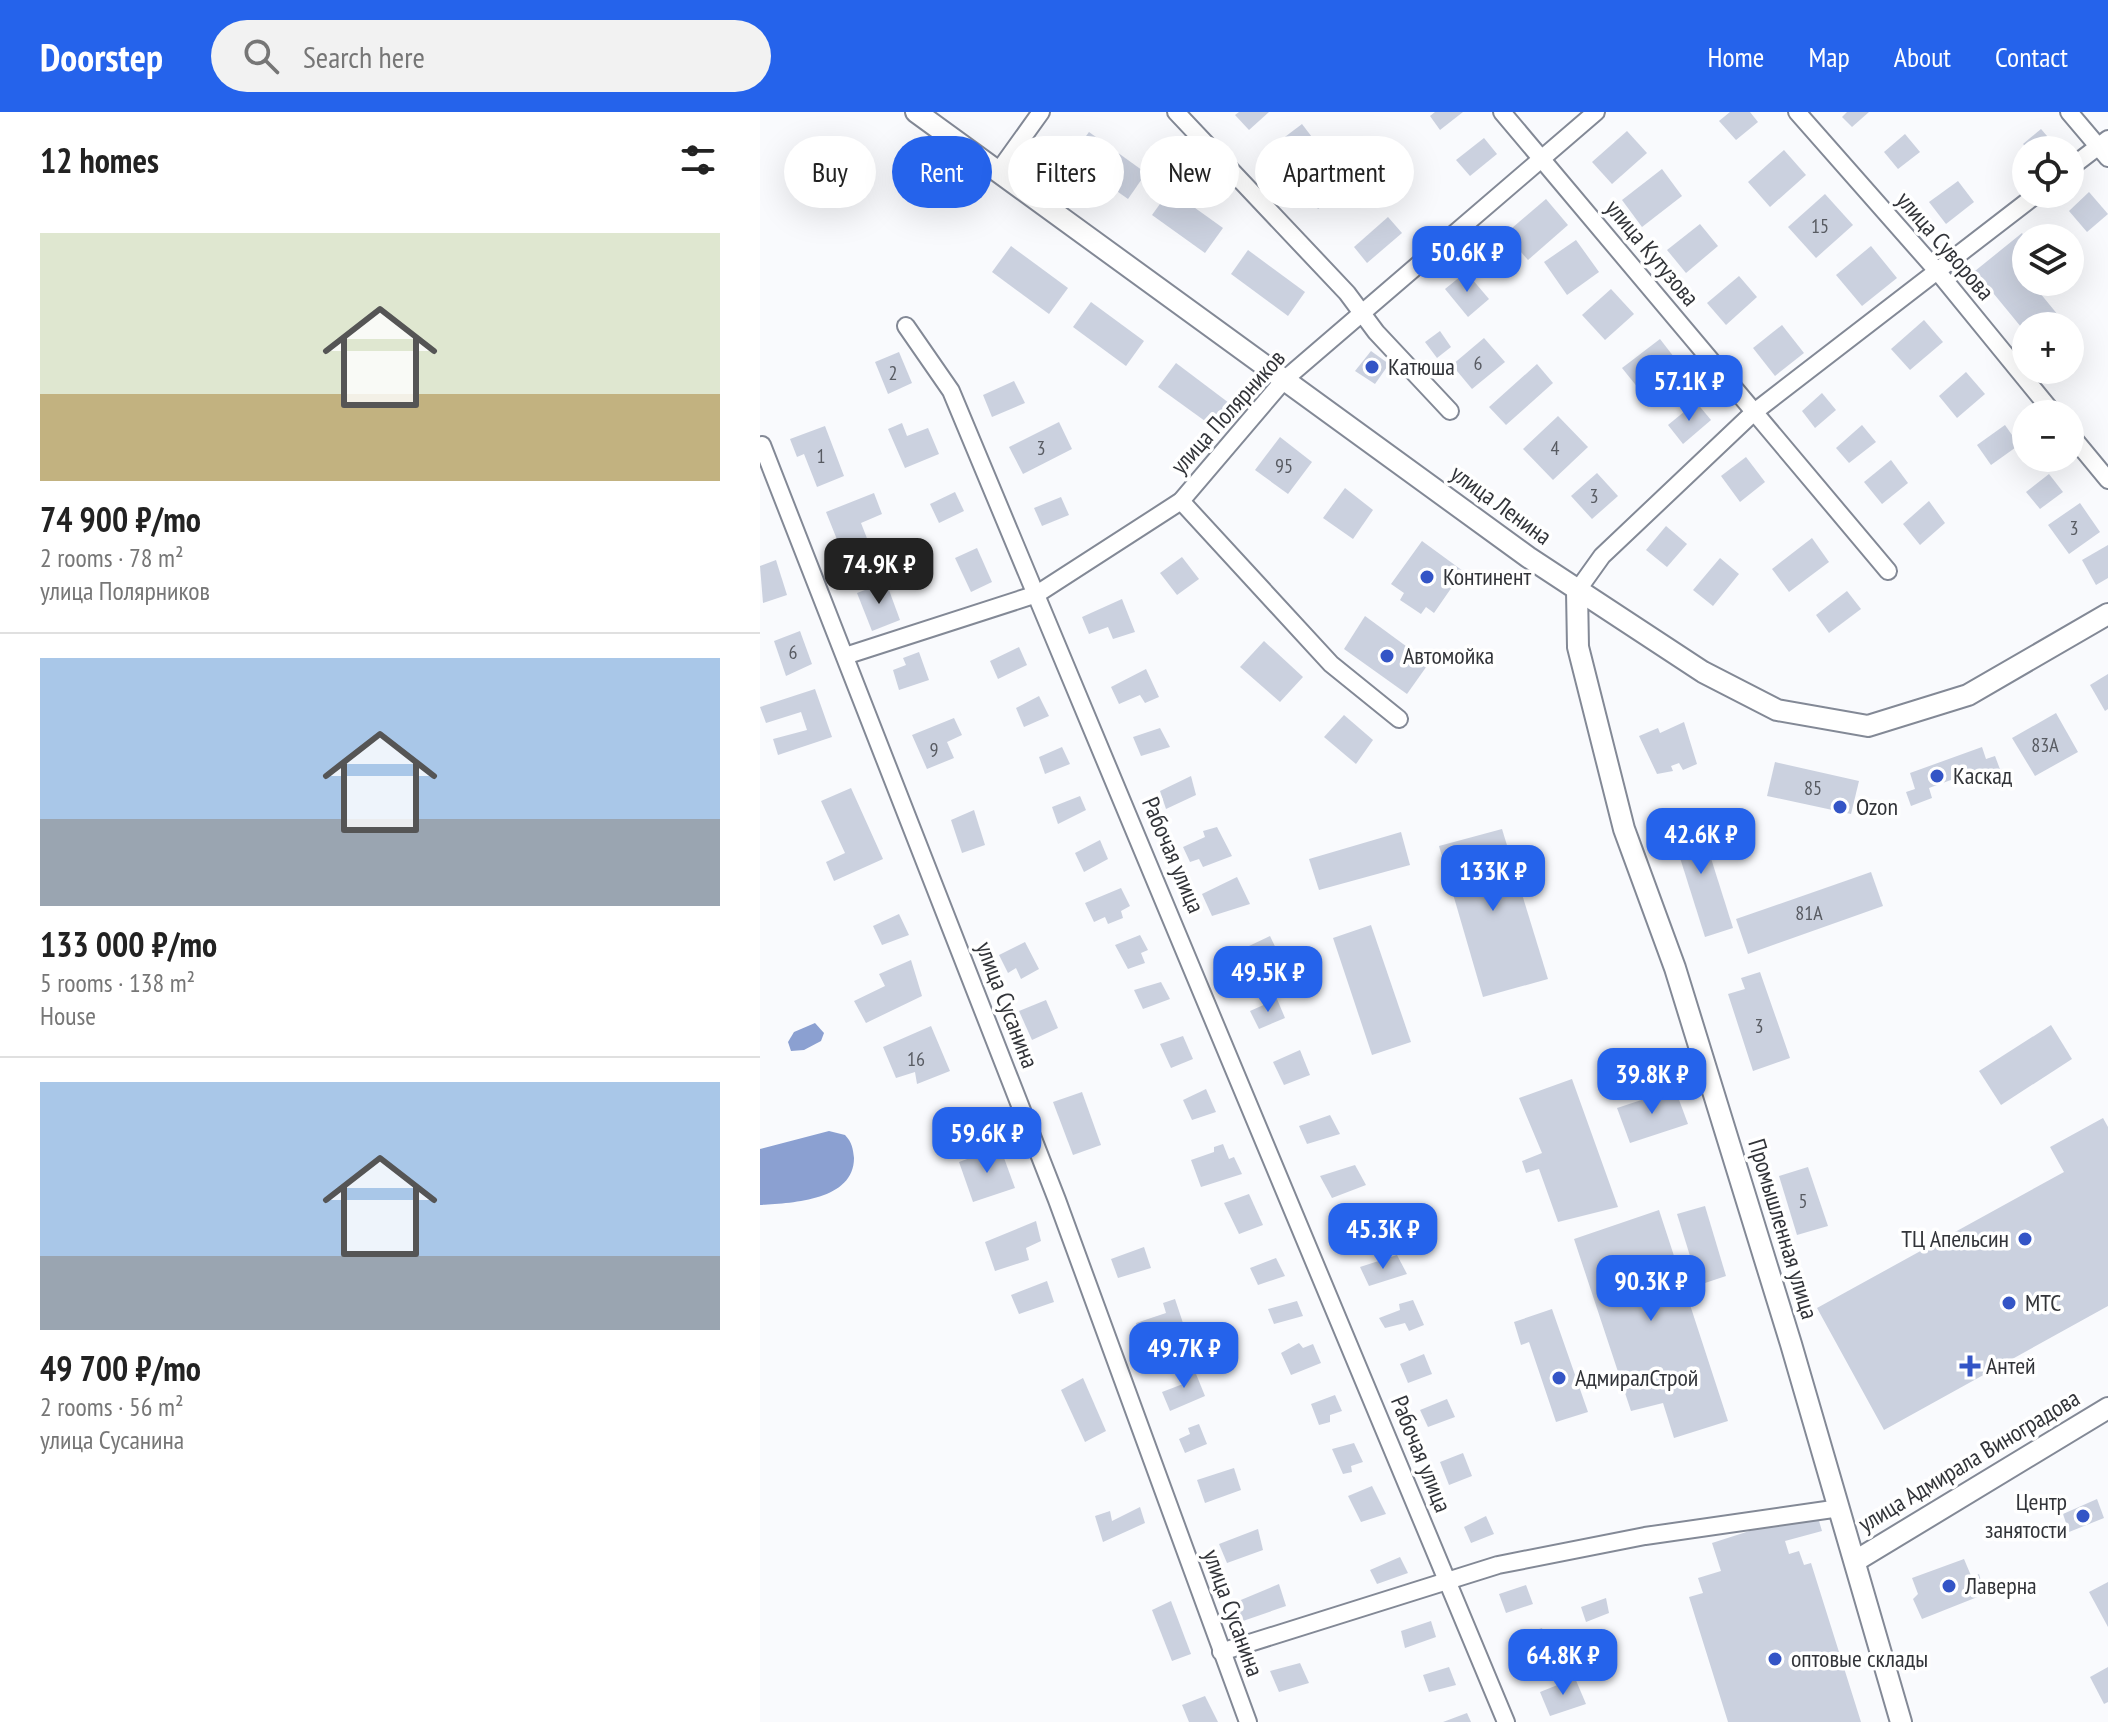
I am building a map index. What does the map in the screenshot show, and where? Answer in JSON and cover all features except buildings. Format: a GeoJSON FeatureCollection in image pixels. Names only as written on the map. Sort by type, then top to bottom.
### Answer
{"type":"FeatureCollection","features":[{"type":"Feature","properties":{"kind":"street","name":"улица Ленина"},"geometry":{"type":"LineString","coordinates":[[916,112],[1577,591],[1703,672],[1777,710],[1868,726],[1968,695],[2108,614]]}},
{"type":"Feature","properties":{"kind":"street"},"geometry":{"type":"LineString","coordinates":[[998,172],[1032,129],[1041,112]]}},
{"type":"Feature","properties":{"kind":"street"},"geometry":{"type":"LineString","coordinates":[[1176,112],[1450,411]]}},
{"type":"Feature","properties":{"kind":"street","name":"улица Кутузова"},"geometry":{"type":"LineString","coordinates":[[1502,112],[1888,571]]}},
{"type":"Feature","properties":{"kind":"street","name":"улица Полярников"},"geometry":{"type":"LineString","coordinates":[[845,656],[1037,594],[1181,501],[1284,380],[1596,112]]}},
{"type":"Feature","properties":{"kind":"street","name":"улица Суворова"},"geometry":{"type":"LineString","coordinates":[[1797,112],[1938,272],[2043,400]]}},
{"type":"Feature","properties":{"kind":"street"},"geometry":{"type":"LineString","coordinates":[[2069,112],[2105,148],[2084,160]]}},
{"type":"Feature","properties":{"kind":"street"},"geometry":{"type":"LineString","coordinates":[[1577,591],[1602,556],[1753,413],[2019,208]]}},
{"type":"Feature","properties":{"kind":"street","name":"Рабочая улица"},"geometry":{"type":"LineString","coordinates":[[906,326],[951,391],[1506,1722]]}},
{"type":"Feature","properties":{"kind":"street","name":"улица Сусанина"},"geometry":{"type":"LineString","coordinates":[[762,445],[1057,1200],[1248,1722]]}},
{"type":"Feature","properties":{"kind":"street"},"geometry":{"type":"LineString","coordinates":[[2084,451],[2108,480]]}},
{"type":"Feature","properties":{"kind":"street"},"geometry":{"type":"LineString","coordinates":[[1181,501],[1331,664],[1399,719]]}},
{"type":"Feature","properties":{"kind":"street","name":"Промышленная улица"},"geometry":{"type":"LineString","coordinates":[[1577,591],[1578,647],[1624,829],[1675,968],[1857,1560],[1901,1722]]}},
{"type":"Feature","properties":{"kind":"street","name":"улица Адмирала Виноградова"},"geometry":{"type":"LineString","coordinates":[[1857,1560],[2108,1408]]}},
{"type":"Feature","properties":{"kind":"street"},"geometry":{"type":"LineString","coordinates":[[1221,1652],[1446,1579],[1645,1536],[1840,1508]]}},
{"type":"Feature","properties":{"kind":"water"},"geometry":{"type":"Polygon","coordinates":[[[815,1023],[824,1033],[821,1041],[804,1050],[791,1051],[788,1042],[794,1032],[815,1023]]]}},
{"type":"Feature","properties":{"kind":"water"},"geometry":{"type":"Polygon","coordinates":[[[829,1131],[845,1135],[853,1149],[851,1172],[844,1183],[819,1197],[760,1205],[760,1149],[829,1131]]]}},
{"type":"Feature","properties":{"kind":"place","name":"Катюша"},"geometry":{"type":"Point","coordinates":[1372,367]}},
{"type":"Feature","properties":{"kind":"place","name":"Континент"},"geometry":{"type":"Point","coordinates":[1427,577]}},
{"type":"Feature","properties":{"kind":"place","name":"Автомойка"},"geometry":{"type":"Point","coordinates":[1387,656]}},
{"type":"Feature","properties":{"kind":"place","name":"Каскад"},"geometry":{"type":"Point","coordinates":[1937,776]}},
{"type":"Feature","properties":{"kind":"place","name":"Ozon"},"geometry":{"type":"Point","coordinates":[1840,807]}},
{"type":"Feature","properties":{"kind":"place","name":"ТЦ Апельсин"},"geometry":{"type":"Point","coordinates":[2025,1239]}},
{"type":"Feature","properties":{"kind":"place","name":"МТС"},"geometry":{"type":"Point","coordinates":[2009,1303]}},
{"type":"Feature","properties":{"kind":"place","name":"Антей"},"geometry":{"type":"Point","coordinates":[1970,1366]}},
{"type":"Feature","properties":{"kind":"place","name":"АдмиралСтрой"},"geometry":{"type":"Point","coordinates":[1559,1378]}},
{"type":"Feature","properties":{"kind":"place","name":"Центр занятости"},"geometry":{"type":"Point","coordinates":[2083,1516]}},
{"type":"Feature","properties":{"kind":"place","name":"Лаверна"},"geometry":{"type":"Point","coordinates":[1949,1586]}},
{"type":"Feature","properties":{"kind":"place","name":"оптовые склады"},"geometry":{"type":"Point","coordinates":[1775,1659]}}]}
